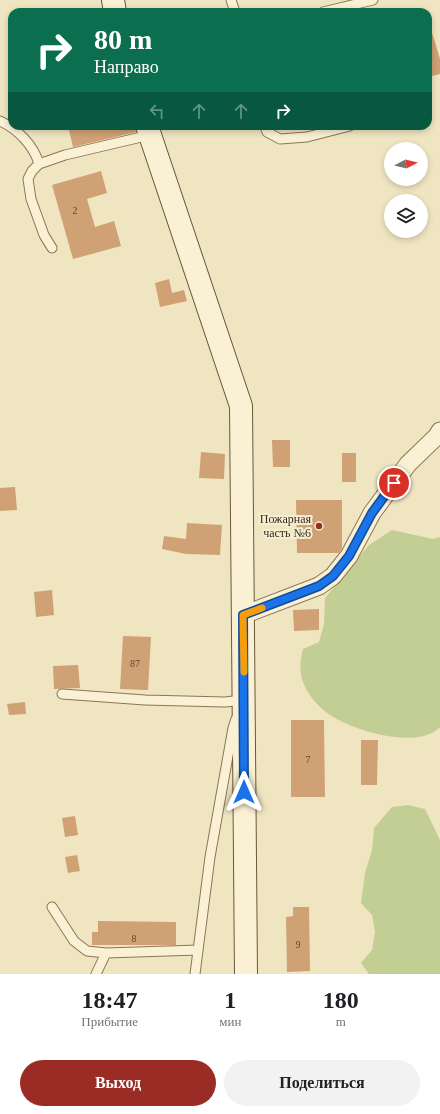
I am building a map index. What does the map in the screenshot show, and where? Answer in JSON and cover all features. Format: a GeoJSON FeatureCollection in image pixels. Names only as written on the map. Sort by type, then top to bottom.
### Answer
{"type":"FeatureCollection","features":[{"type":"Feature","properties":{"kind":"street"},"geometry":{"type":"LineString","coordinates":[[148,130],[241,406],[246,974]]}},
{"type":"Feature","properties":{"kind":"street"},"geometry":{"type":"LineString","coordinates":[[243,615],[319,586],[333,576],[349,556],[372,513],[408,464],[438,436],[440,431]]}},
{"type":"Feature","properties":{"kind":"lane"},"geometry":{"type":"LineString","coordinates":[[340,8],[373,0]]}},
{"type":"Feature","properties":{"kind":"lane"},"geometry":{"type":"LineString","coordinates":[[14,130],[30,145],[40,164]]}},
{"type":"Feature","properties":{"kind":"lane"},"geometry":{"type":"LineString","coordinates":[[52,248],[37,217],[28,187],[28,179],[32,170],[40,164],[65,155],[148,130]]}},
{"type":"Feature","properties":{"kind":"lane"},"geometry":{"type":"LineString","coordinates":[[266,130],[280,140],[307,137],[334,130]]}},
{"type":"Feature","properties":{"kind":"lane"},"geometry":{"type":"LineString","coordinates":[[62,694],[145,700],[225,702],[244,700],[233,728],[210,857],[195,974]]}},
{"type":"Feature","properties":{"kind":"lane"},"geometry":{"type":"LineString","coordinates":[[52,907],[74,941],[87,951],[106,953],[198,950]]}},
{"type":"Feature","properties":{"kind":"lane"},"geometry":{"type":"LineString","coordinates":[[96,974],[106,953]]}},
{"type":"Feature","properties":{"kind":"green space"},"geometry":{"type":"Polygon","coordinates":[[[392,530],[433,539],[440,537],[440,727],[430,734],[416,737],[401,738],[367,731],[351,726],[327,713],[307,691],[300,669],[303,649],[319,642],[324,624],[325,598],[369,545],[392,530]]]}},
{"type":"Feature","properties":{"kind":"green space"},"geometry":{"type":"Polygon","coordinates":[[[408,805],[425,809],[440,840],[440,974],[369,974],[361,963],[372,950],[375,932],[372,915],[361,903],[365,873],[372,850],[374,828],[392,807],[408,805]]]}},
{"type":"Feature","properties":{"kind":"building"},"geometry":{"type":"Polygon","coordinates":[[[432,32],[440,59],[440,74],[432,76],[432,32]]]}},
{"type":"Feature","properties":{"kind":"building"},"geometry":{"type":"Polygon","coordinates":[[[69,130],[136,130],[136,132],[73,147],[69,130]]]}},
{"type":"Feature","properties":{"kind":"building"},"geometry":{"type":"Polygon","coordinates":[[[101,171],[107,193],[87,199],[95,227],[114,221],[121,246],[73,259],[52,185],[101,171]]]}},
{"type":"Feature","properties":{"kind":"building"},"geometry":{"type":"Polygon","coordinates":[[[169,279],[172,293],[184,290],[187,301],[160,307],[155,283],[169,279]]]}},
{"type":"Feature","properties":{"kind":"building"},"geometry":{"type":"Polygon","coordinates":[[[272,440],[290,440],[290,467],[273,467],[272,440]]]}},
{"type":"Feature","properties":{"kind":"building"},"geometry":{"type":"Polygon","coordinates":[[[201,452],[225,454],[224,479],[199,478],[201,452]]]}},
{"type":"Feature","properties":{"kind":"building"},"geometry":{"type":"Polygon","coordinates":[[[342,453],[356,453],[356,482],[342,482],[342,453]]]}},
{"type":"Feature","properties":{"kind":"building"},"geometry":{"type":"Polygon","coordinates":[[[15,487],[17,510],[0,511],[0,488],[15,487]]]}},
{"type":"Feature","properties":{"kind":"building","name":"Пожарная часть №6"},"geometry":{"type":"Polygon","coordinates":[[[296,500],[342,500],[342,548],[339,553],[297,553],[296,500]]]}},
{"type":"Feature","properties":{"kind":"building"},"geometry":{"type":"Polygon","coordinates":[[[187,523],[222,525],[220,555],[186,554],[162,549],[164,536],[186,539],[187,523]]]}},
{"type":"Feature","properties":{"kind":"building"},"geometry":{"type":"Polygon","coordinates":[[[52,590],[54,615],[36,617],[34,592],[52,590]]]}},
{"type":"Feature","properties":{"kind":"building"},"geometry":{"type":"Polygon","coordinates":[[[319,609],[319,630],[294,631],[293,610],[319,609]]]}},
{"type":"Feature","properties":{"kind":"building"},"geometry":{"type":"Polygon","coordinates":[[[123,636],[151,637],[148,690],[120,689],[123,636]]]}},
{"type":"Feature","properties":{"kind":"building"},"geometry":{"type":"Polygon","coordinates":[[[78,665],[80,688],[54,689],[53,666],[78,665]]]}},
{"type":"Feature","properties":{"kind":"building"},"geometry":{"type":"Polygon","coordinates":[[[25,702],[26,714],[9,715],[7,704],[25,702]]]}},
{"type":"Feature","properties":{"kind":"building"},"geometry":{"type":"Polygon","coordinates":[[[291,720],[324,720],[325,797],[291,797],[291,720]]]}},
{"type":"Feature","properties":{"kind":"building"},"geometry":{"type":"Polygon","coordinates":[[[361,740],[378,740],[377,785],[361,785],[361,740]]]}},
{"type":"Feature","properties":{"kind":"building"},"geometry":{"type":"Polygon","coordinates":[[[75,816],[78,835],[65,837],[62,818],[75,816]]]}},
{"type":"Feature","properties":{"kind":"building"},"geometry":{"type":"Polygon","coordinates":[[[77,855],[80,871],[68,873],[65,857],[77,855]]]}},
{"type":"Feature","properties":{"kind":"building"},"geometry":{"type":"Polygon","coordinates":[[[293,907],[309,907],[310,971],[287,972],[286,917],[293,916],[293,907]]]}},
{"type":"Feature","properties":{"kind":"building"},"geometry":{"type":"Polygon","coordinates":[[[98,921],[176,922],[176,945],[92,945],[92,932],[98,932],[98,921]]]}},
{"type":"Feature","properties":{"kind":"slow traffic"},"geometry":{"type":"LineString","coordinates":[[244,672],[243,615],[262,608]]}},
{"type":"Feature","properties":{"kind":"place","name":"Пожарная часть №6"},"geometry":{"type":"Point","coordinates":[319,526]}},
{"type":"Feature","properties":{"kind":"route"},"geometry":{"type":"LineString","coordinates":[[244,792],[243,615],[319,586],[333,576],[349,556],[372,513],[394,483]]}}]}
